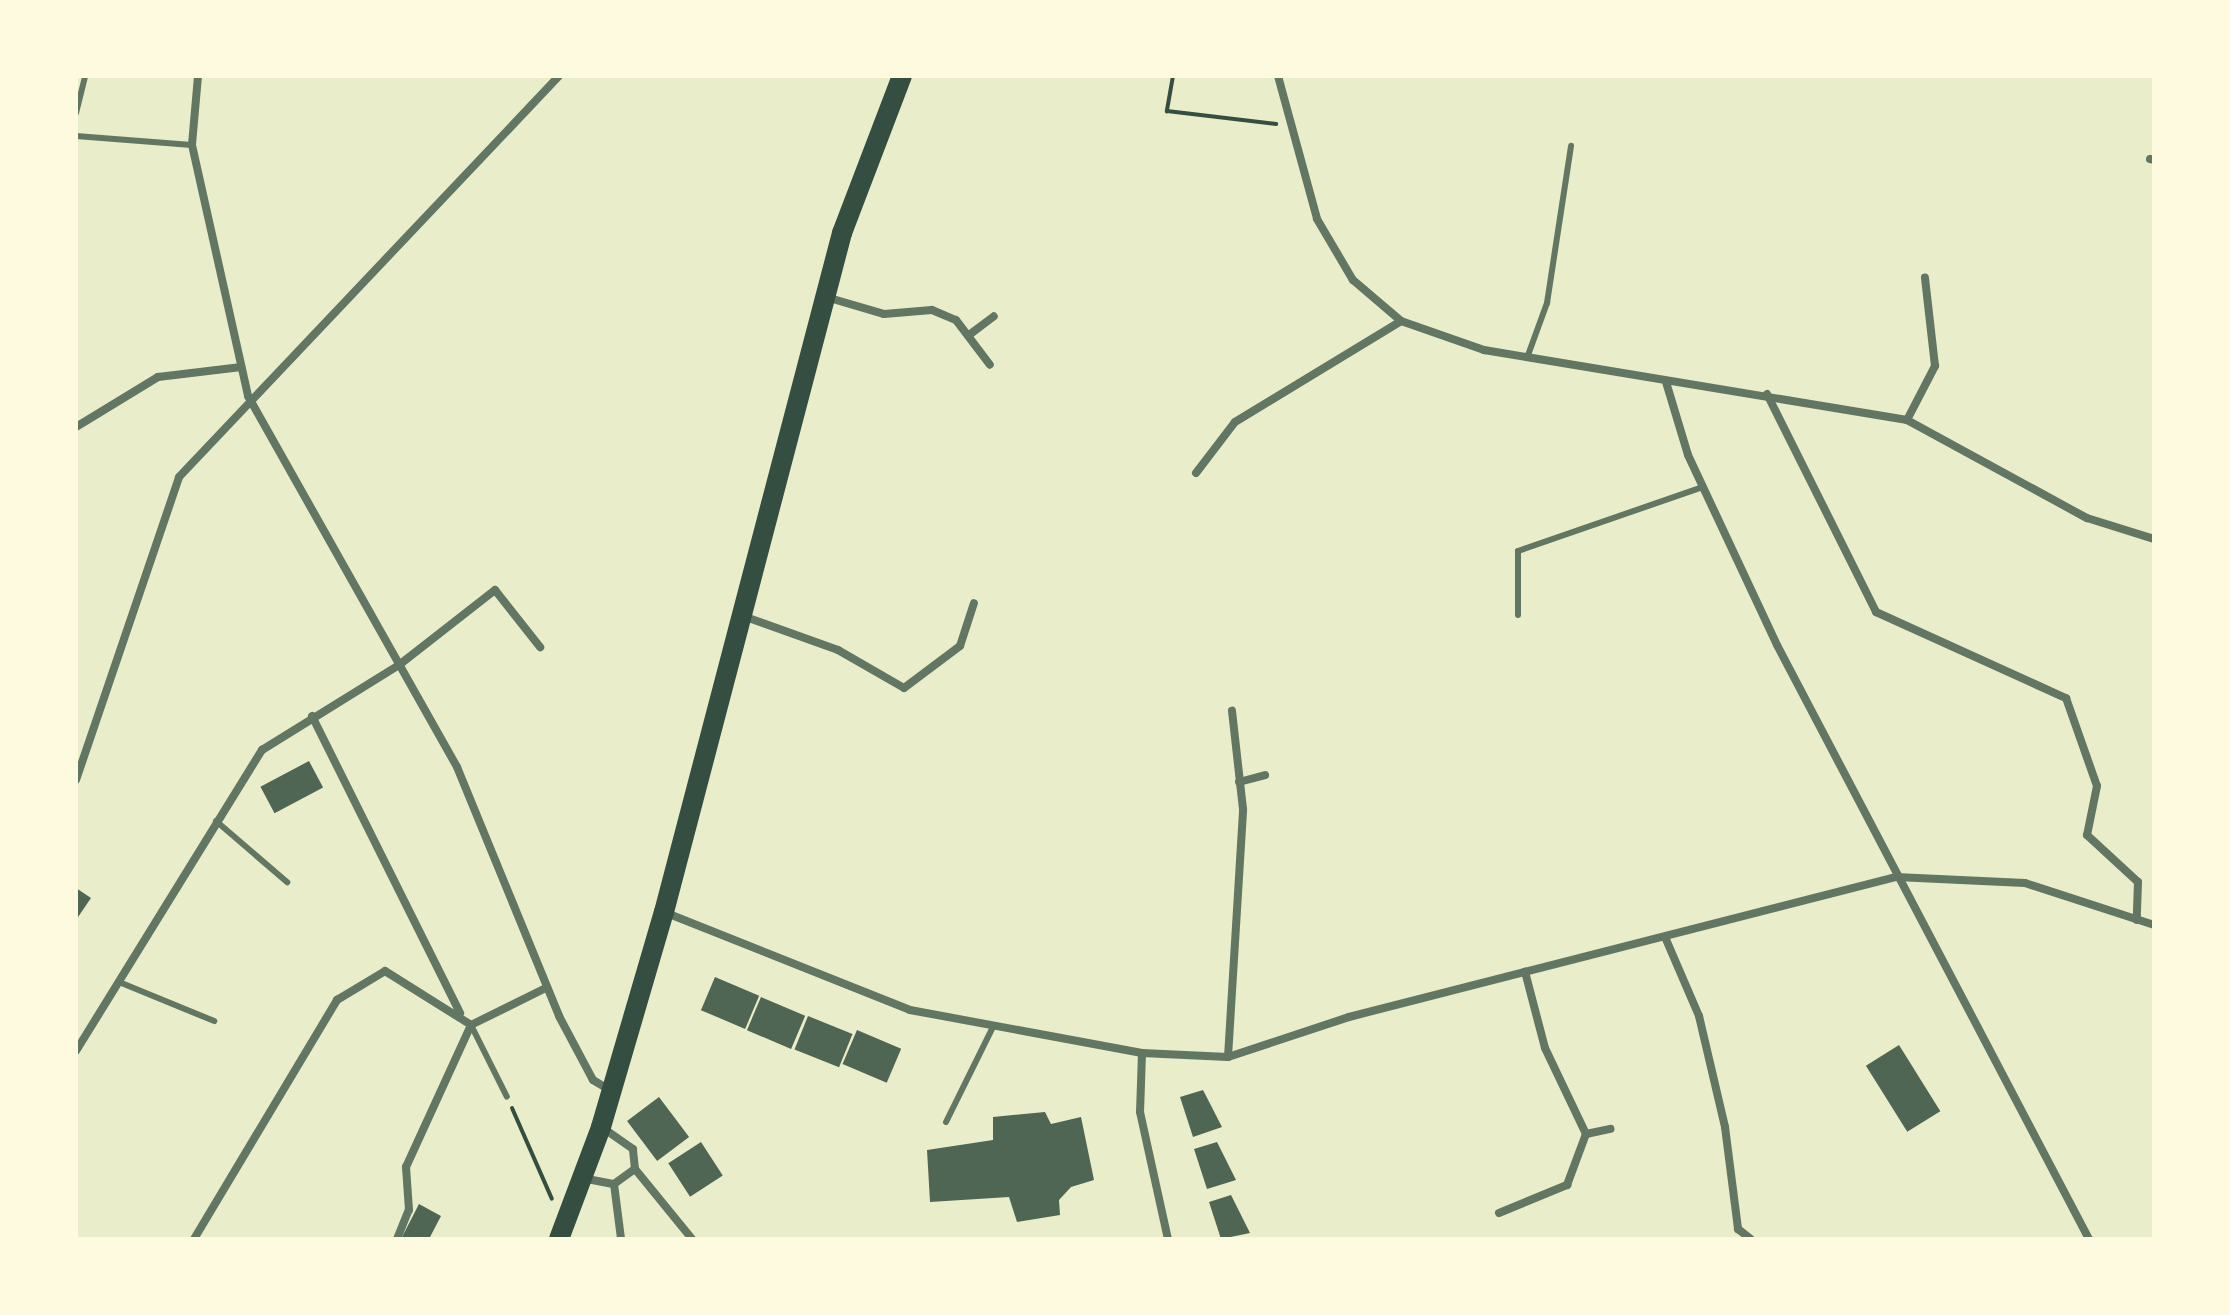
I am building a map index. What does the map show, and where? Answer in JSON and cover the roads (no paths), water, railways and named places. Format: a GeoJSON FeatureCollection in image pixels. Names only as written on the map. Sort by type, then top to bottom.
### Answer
{"type":"FeatureCollection","features":[{"type":"Feature","properties":{"kind":"main road"},"geometry":{"type":"LineString","coordinates":[[562,1233],[601,1127],[664,912],[865,159],[902,76]]}},
{"type":"Feature","properties":{"kind":"street"},"geometry":{"type":"LineString","coordinates":[[198,76],[192,145],[248,396],[457,767],[546,988],[593,1080],[611,1091]]}},
{"type":"Feature","properties":{"kind":"street"},"geometry":{"type":"LineString","coordinates":[[76,780],[160,517],[179,477],[248,396],[559,76]]}},
{"type":"Feature","properties":{"kind":"street"},"geometry":{"type":"LineString","coordinates":[[1278,76],[1317,219],[1353,280],[1401,321],[1527,358],[1666,382],[1767,394],[1907,420],[2087,518],[2154,539]]}},
{"type":"Feature","properties":{"kind":"street"},"geometry":{"type":"LineString","coordinates":[[1907,420],[1935,366],[1925,278]]}},
{"type":"Feature","properties":{"kind":"street"},"geometry":{"type":"LineString","coordinates":[[826,297],[884,314],[932,310],[969,335],[990,365]]}},
{"type":"Feature","properties":{"kind":"street"},"geometry":{"type":"LineString","coordinates":[[969,335],[994,316]]}},
{"type":"Feature","properties":{"kind":"street"},"geometry":{"type":"LineString","coordinates":[[1196,473],[1235,422],[1401,321]]}},
{"type":"Feature","properties":{"kind":"street"},"geometry":{"type":"LineString","coordinates":[[76,427],[158,377],[241,367]]}},
{"type":"Feature","properties":{"kind":"street"},"geometry":{"type":"LineString","coordinates":[[1666,382],[1703,487],[1896,877],[2089,1239]]}},
{"type":"Feature","properties":{"kind":"street"},"geometry":{"type":"LineString","coordinates":[[1767,394],[1876,612],[2066,698],[2097,786],[2087,835],[2138,882],[2137,920]]}},
{"type":"Feature","properties":{"kind":"street"},"geometry":{"type":"LineString","coordinates":[[76,1051],[262,750],[312,716],[399,665],[495,590],[540,647]]}},
{"type":"Feature","properties":{"kind":"street"},"geometry":{"type":"LineString","coordinates":[[743,616],[838,650],[904,688],[960,646],[974,603]]}},
{"type":"Feature","properties":{"kind":"street"},"geometry":{"type":"LineString","coordinates":[[1228,1057],[1241,931],[1239,782],[1232,711]]}},
{"type":"Feature","properties":{"kind":"street"},"geometry":{"type":"LineString","coordinates":[[312,716],[460,1014]]}},
{"type":"Feature","properties":{"kind":"street"},"geometry":{"type":"LineString","coordinates":[[1239,782],[1265,775]]}},
{"type":"Feature","properties":{"kind":"street"},"geometry":{"type":"LineString","coordinates":[[664,912],[910,1010],[1142,1053],[1228,1057],[1525,972],[1896,877],[2025,883],[2154,925]]}},
{"type":"Feature","properties":{"kind":"street"},"geometry":{"type":"LineString","coordinates":[[1665,937],[1699,1016],[1738,1229],[1751,1239]]}},
{"type":"Feature","properties":{"kind":"street"},"geometry":{"type":"LineString","coordinates":[[194,1239],[337,1000],[385,971],[460,1014],[471,1025]]}},
{"type":"Feature","properties":{"kind":"street"},"geometry":{"type":"LineString","coordinates":[[1499,1213],[1567,1185],[1586,1134],[1545,1048],[1525,972]]}},
{"type":"Feature","properties":{"kind":"street"},"geometry":{"type":"LineString","coordinates":[[397,1239],[409,1210],[406,1167],[471,1025],[546,988]]}},
{"type":"Feature","properties":{"kind":"street"},"geometry":{"type":"LineString","coordinates":[[1142,1053],[1140,1112],[1168,1239]]}},
{"type":"Feature","properties":{"kind":"street"},"geometry":{"type":"LineString","coordinates":[[601,1127],[633,1149],[635,1169],[692,1239]]}},
{"type":"Feature","properties":{"kind":"street"},"geometry":{"type":"LineString","coordinates":[[1586,1134],[1610,1129]]}},
{"type":"Feature","properties":{"kind":"street"},"geometry":{"type":"LineString","coordinates":[[581,1178],[614,1184],[635,1169]]}},
{"type":"Feature","properties":{"kind":"street"},"geometry":{"type":"LineString","coordinates":[[614,1184],[621,1239]]}},
{"type":"Feature","properties":{"kind":"lane"},"geometry":{"type":"LineString","coordinates":[[76,113],[85,76]]}},
{"type":"Feature","properties":{"kind":"lane"},"geometry":{"type":"LineString","coordinates":[[76,136],[192,145]]}},
{"type":"Feature","properties":{"kind":"lane"},"geometry":{"type":"LineString","coordinates":[[1527,358],[1547,303],[1571,146]]}},
{"type":"Feature","properties":{"kind":"lane"},"geometry":{"type":"LineString","coordinates":[[1518,615],[1518,551],[1703,487]]}},
{"type":"Feature","properties":{"kind":"lane"},"geometry":{"type":"LineString","coordinates":[[216,821],[287,882]]}},
{"type":"Feature","properties":{"kind":"lane"},"geometry":{"type":"LineString","coordinates":[[119,982],[214,1021]]}},
{"type":"Feature","properties":{"kind":"lane"},"geometry":{"type":"LineString","coordinates":[[471,1025],[507,1097]]}},
{"type":"Feature","properties":{"kind":"lane"},"geometry":{"type":"LineString","coordinates":[[946,1122],[994,1025]]}}]}
